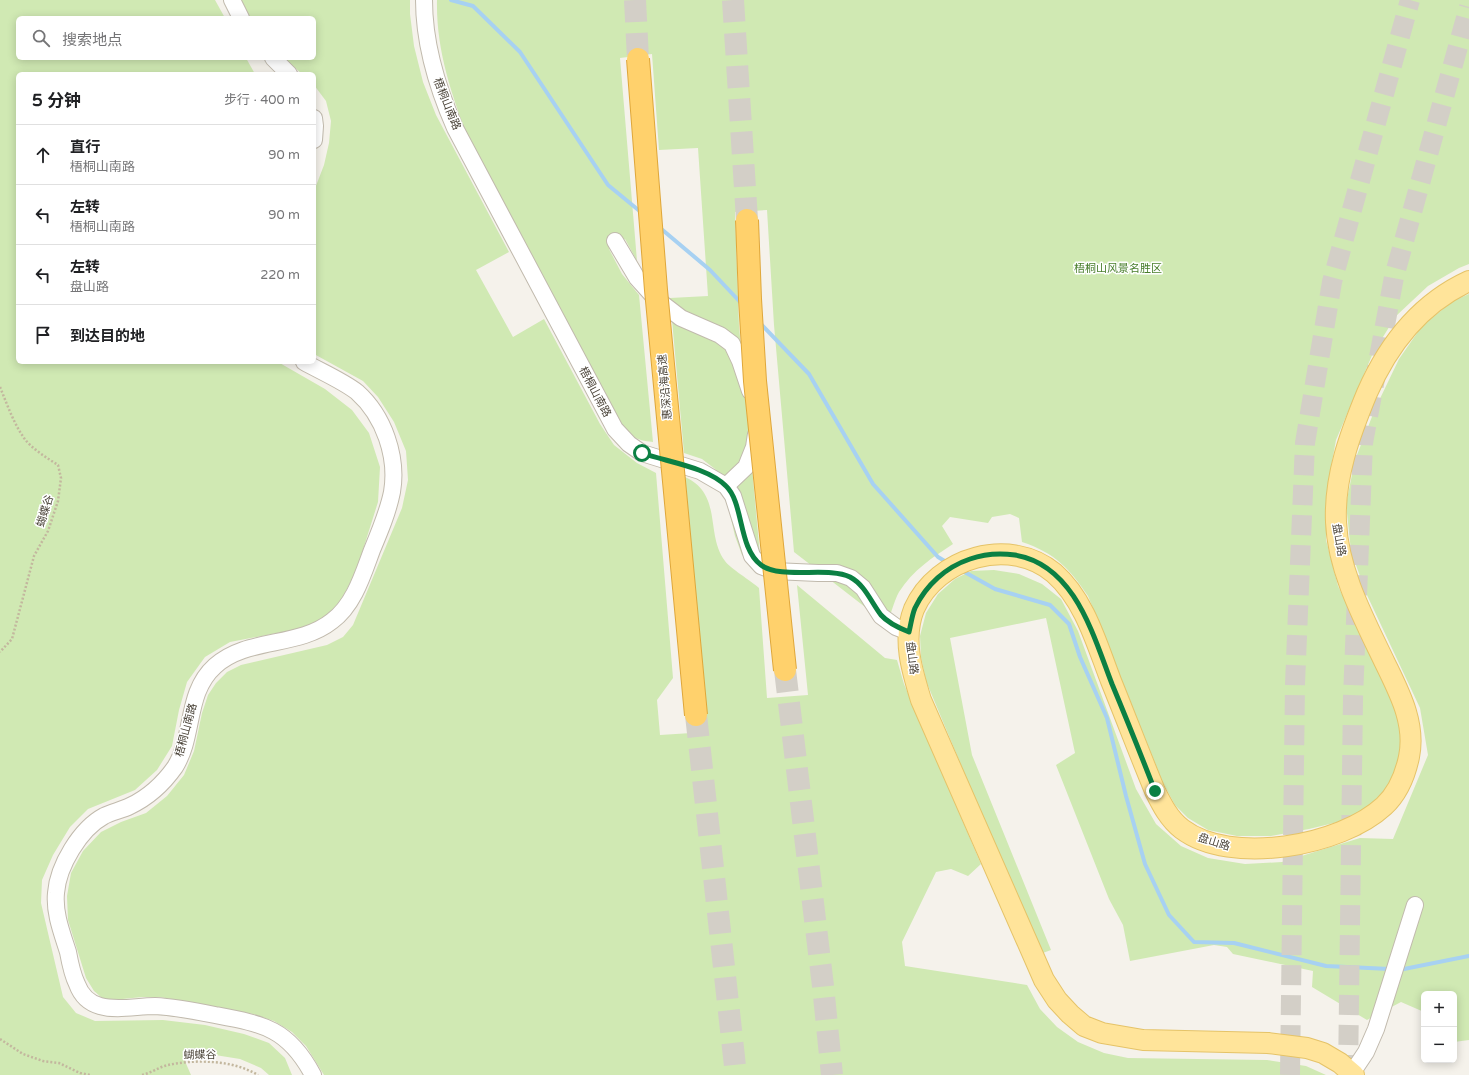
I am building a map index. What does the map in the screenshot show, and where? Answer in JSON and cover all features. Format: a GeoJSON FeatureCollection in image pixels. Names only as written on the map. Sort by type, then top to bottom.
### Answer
{"type":"FeatureCollection","features":[{"type":"Feature","properties":{"kind":"highway","name":"惠深沿海高速"},"geometry":{"type":"LineString","coordinates":[[638,59],[656,290],[696,715]]}},
{"type":"Feature","properties":{"kind":"highway"},"geometry":{"type":"LineString","coordinates":[[747,220],[755,381],[785,670]]}},
{"type":"Feature","properties":{"kind":"main road","name":"盘山路"},"geometry":{"type":"LineString","coordinates":[[1353,1074],[1340,1063],[1324,1053],[1307,1048],[1268,1043],[1143,1040],[1102,1033],[1084,1026],[1070,1014],[1057,1000],[1044,980],[921,700],[913,676],[909,651],[909,632],[914,609],[925,591],[941,575],[963,562],[990,554],[1007,554],[1023,556],[1040,563],[1055,574],[1069,589],[1086,618],[1155,791],[1167,814],[1182,829],[1207,842],[1226,847],[1250,849],[1279,847],[1309,841],[1356,826],[1385,805],[1399,788],[1406,773],[1411,736],[1407,714],[1400,695],[1358,608],[1338,545],[1336,497],[1340,473],[1347,446],[1370,387],[1397,340],[1415,318],[1434,301],[1469,281]]}},
{"type":"Feature","properties":{"kind":"street"},"geometry":{"type":"LineString","coordinates":[[232,0],[240,16]]}},
{"type":"Feature","properties":{"kind":"street","name":"梧桐山南路"},"geometry":{"type":"LineString","coordinates":[[424,4],[425,30],[436,81],[455,128],[615,429],[629,444],[642,453],[700,471],[726,486]]}},
{"type":"Feature","properties":{"kind":"street"},"geometry":{"type":"LineString","coordinates":[[275,60],[287,72]]}},
{"type":"Feature","properties":{"kind":"street"},"geometry":{"type":"LineString","coordinates":[[616,241],[637,278],[655,298],[681,318],[720,335],[732,344],[740,361],[754,406],[757,426],[754,447],[746,467],[726,486],[733,496],[752,556],[761,566],[774,571],[837,573],[851,578],[863,588],[881,616],[896,627],[909,632]]}},
{"type":"Feature","properties":{"kind":"street","name":"梧桐山南路"},"geometry":{"type":"LineString","coordinates":[[308,364],[354,390],[365,400],[375,414],[384,431],[390,449],[393,469],[392,490],[387,511],[359,583],[346,606],[333,621],[298,637],[244,649],[228,656],[215,666],[203,679],[196,694],[185,743],[177,763],[165,781],[148,796],[130,806],[103,817],[88,829],[73,847],[62,868],[56,891],[56,910],[76,983],[82,995],[92,1003],[116,1008],[152,1006],[176,1007],[255,1023],[271,1029],[283,1037],[296,1049],[313,1075]]}},
{"type":"Feature","properties":{"kind":"street"},"geometry":{"type":"LineString","coordinates":[[1353,1074],[1366,1052],[1376,1029],[1415,905]]}},
{"type":"Feature","properties":{"kind":"path","name":"蝴蝶谷"},"geometry":{"type":"LineString","coordinates":[[0,387],[10,413],[25,439],[43,455],[58,465],[61,478],[58,501],[48,531],[34,556],[12,639],[0,652]]}},
{"type":"Feature","properties":{"kind":"path"},"geometry":{"type":"LineString","coordinates":[[0,1040],[23,1054],[43,1061],[60,1063],[80,1073],[90,1075]]}},
{"type":"Feature","properties":{"kind":"path","name":"蝴蝶谷"},"geometry":{"type":"LineString","coordinates":[[142,1075],[167,1065],[195,1062],[223,1063],[248,1069],[258,1075]]}},
{"type":"Feature","properties":{"kind":"green space"},"geometry":{"type":"Polygon","coordinates":[[[0,0],[215,0],[224,16],[16,16],[16,60],[247,60],[254,72],[16,72],[16,364],[281,364],[325,389],[352,410],[369,433],[380,467],[378,502],[356,572],[341,600],[325,618],[304,628],[230,642],[205,657],[187,682],[179,710],[172,746],[157,770],[135,790],[88,809],[70,827],[53,855],[42,880],[41,903],[63,997],[76,1013],[95,1021],[163,1020],[205,1025],[244,1034],[269,1043],[285,1058],[292,1075],[269,1075],[261,1068],[240,1059],[215,1055],[184,1059],[191,1075],[0,1075],[0,0]]]}},
{"type":"Feature","properties":{"kind":"green space"},"geometry":{"type":"Polygon","coordinates":[[[238,0],[410,0],[410,14],[414,46],[423,82],[436,115],[509,252],[476,270],[513,337],[544,319],[600,424],[614,445],[637,463],[656,473],[673,678],[657,700],[660,735],[707,732],[685,477],[697,484],[709,504],[719,550],[725,561],[759,588],[767,698],[808,695],[797,585],[885,658],[897,660],[904,684],[981,864],[968,876],[951,869],[936,872],[902,942],[905,966],[1027,985],[1040,1009],[1057,1027],[1078,1042],[1104,1053],[1128,1058],[1267,1060],[1306,1066],[1326,1075],[324,1075],[306,1046],[292,1032],[274,1021],[253,1014],[160,997],[113,1000],[102,998],[94,991],[86,978],[68,920],[67,896],[71,873],[83,851],[101,832],[121,822],[146,813],[167,796],[184,775],[194,751],[202,713],[208,695],[216,683],[227,672],[241,665],[327,645],[343,637],[353,625],[402,508],[408,480],[406,451],[394,422],[378,397],[363,381],[316,355],[316,186],[324,165],[329,143],[331,121],[326,101],[316,88],[316,72],[300,72],[286,60],[316,60],[316,16],[248,16],[238,0]]]}},
{"type":"Feature","properties":{"kind":"green space","name":"梧桐山风景名胜区"},"geometry":{"type":"Polygon","coordinates":[[[437,0],[1469,0],[1469,264],[1459,268],[1428,286],[1396,316],[1373,353],[1336,440],[1327,489],[1326,540],[1338,586],[1395,705],[1402,733],[1398,762],[1387,788],[1368,807],[1342,821],[1271,836],[1237,836],[1208,830],[1188,818],[1175,805],[1163,783],[1088,596],[1074,577],[1060,563],[1044,551],[1022,542],[1019,518],[1010,514],[992,517],[988,523],[950,517],[942,526],[953,544],[924,565],[905,584],[897,596],[887,624],[794,552],[774,325],[767,210],[735,212],[739,326],[761,566],[742,555],[735,536],[723,484],[715,469],[702,459],[684,453],[670,298],[708,296],[698,148],[659,150],[652,54],[620,58],[637,261],[625,239],[609,249],[622,274],[639,295],[653,442],[637,439],[619,422],[468,139],[450,88],[442,54],[437,18],[437,0]]]}},
{"type":"Feature","properties":{"kind":"green space"},"geometry":{"type":"Polygon","coordinates":[[[1469,294],[1469,1040],[1457,1042],[1457,991],[1421,991],[1421,1011],[1401,1002],[1367,1020],[1312,987],[1313,971],[1233,954],[1227,947],[1214,945],[1130,961],[1123,925],[1109,899],[1056,765],[1075,753],[1046,618],[950,638],[972,755],[1051,950],[1040,954],[926,681],[921,657],[920,636],[926,613],[938,594],[955,579],[971,571],[994,570],[1019,574],[1042,584],[1061,599],[1078,631],[1136,789],[1156,824],[1181,846],[1208,858],[1245,864],[1282,862],[1360,838],[1393,839],[1428,755],[1420,708],[1366,593],[1351,551],[1346,504],[1355,460],[1375,409],[1399,359],[1422,326],[1453,301],[1469,294]]]}},
{"type":"Feature","properties":{"kind":"waterway"},"geometry":{"type":"LineString","coordinates":[[451,0],[473,6],[520,52],[608,185],[642,213]]}},
{"type":"Feature","properties":{"kind":"waterway"},"geometry":{"type":"LineString","coordinates":[[659,227],[710,270],[742,304]]}},
{"type":"Feature","properties":{"kind":"waterway"},"geometry":{"type":"LineString","coordinates":[[759,322],[809,374],[873,484],[938,557],[948,563]]}},
{"type":"Feature","properties":{"kind":"waterway"},"geometry":{"type":"LineString","coordinates":[[961,570],[995,589],[1050,605],[1069,624],[1080,657],[1107,718],[1126,796],[1145,864],[1169,915],[1194,942],[1234,943],[1326,966],[1390,969]]}},
{"type":"Feature","properties":{"kind":"waterway"},"geometry":{"type":"LineString","coordinates":[[1399,970],[1469,956]]}},
{"type":"Feature","properties":{"kind":"tunnel"},"geometry":{"type":"LineString","coordinates":[[635,0],[638,59]]}},
{"type":"Feature","properties":{"kind":"tunnel"},"geometry":{"type":"LineString","coordinates":[[733,0],[747,220]]}},
{"type":"Feature","properties":{"kind":"tunnel"},"geometry":{"type":"LineString","coordinates":[[1290,1075],[1295,684],[1305,443],[1332,282],[1410,0]]}},
{"type":"Feature","properties":{"kind":"tunnel"},"geometry":{"type":"LineString","coordinates":[[1348,1075],[1353,698],[1363,443],[1394,277],[1469,7]]}},
{"type":"Feature","properties":{"kind":"tunnel"},"geometry":{"type":"LineString","coordinates":[[785,670],[823,986],[832,1075]]}},
{"type":"Feature","properties":{"kind":"tunnel"},"geometry":{"type":"LineString","coordinates":[[696,715],[736,1075]]}},
{"type":"Feature","properties":{"kind":"route"},"geometry":{"type":"LineString","coordinates":[[642,453],[700,471],[726,486],[733,496],[746,543],[752,556],[761,566],[774,571],[837,573],[851,578],[863,588],[881,616],[896,627],[909,632],[914,609],[925,591],[941,575],[963,562],[975,557],[990,554],[1007,554],[1023,556],[1040,563],[1055,574],[1069,589],[1086,618],[1155,791]]}}]}
